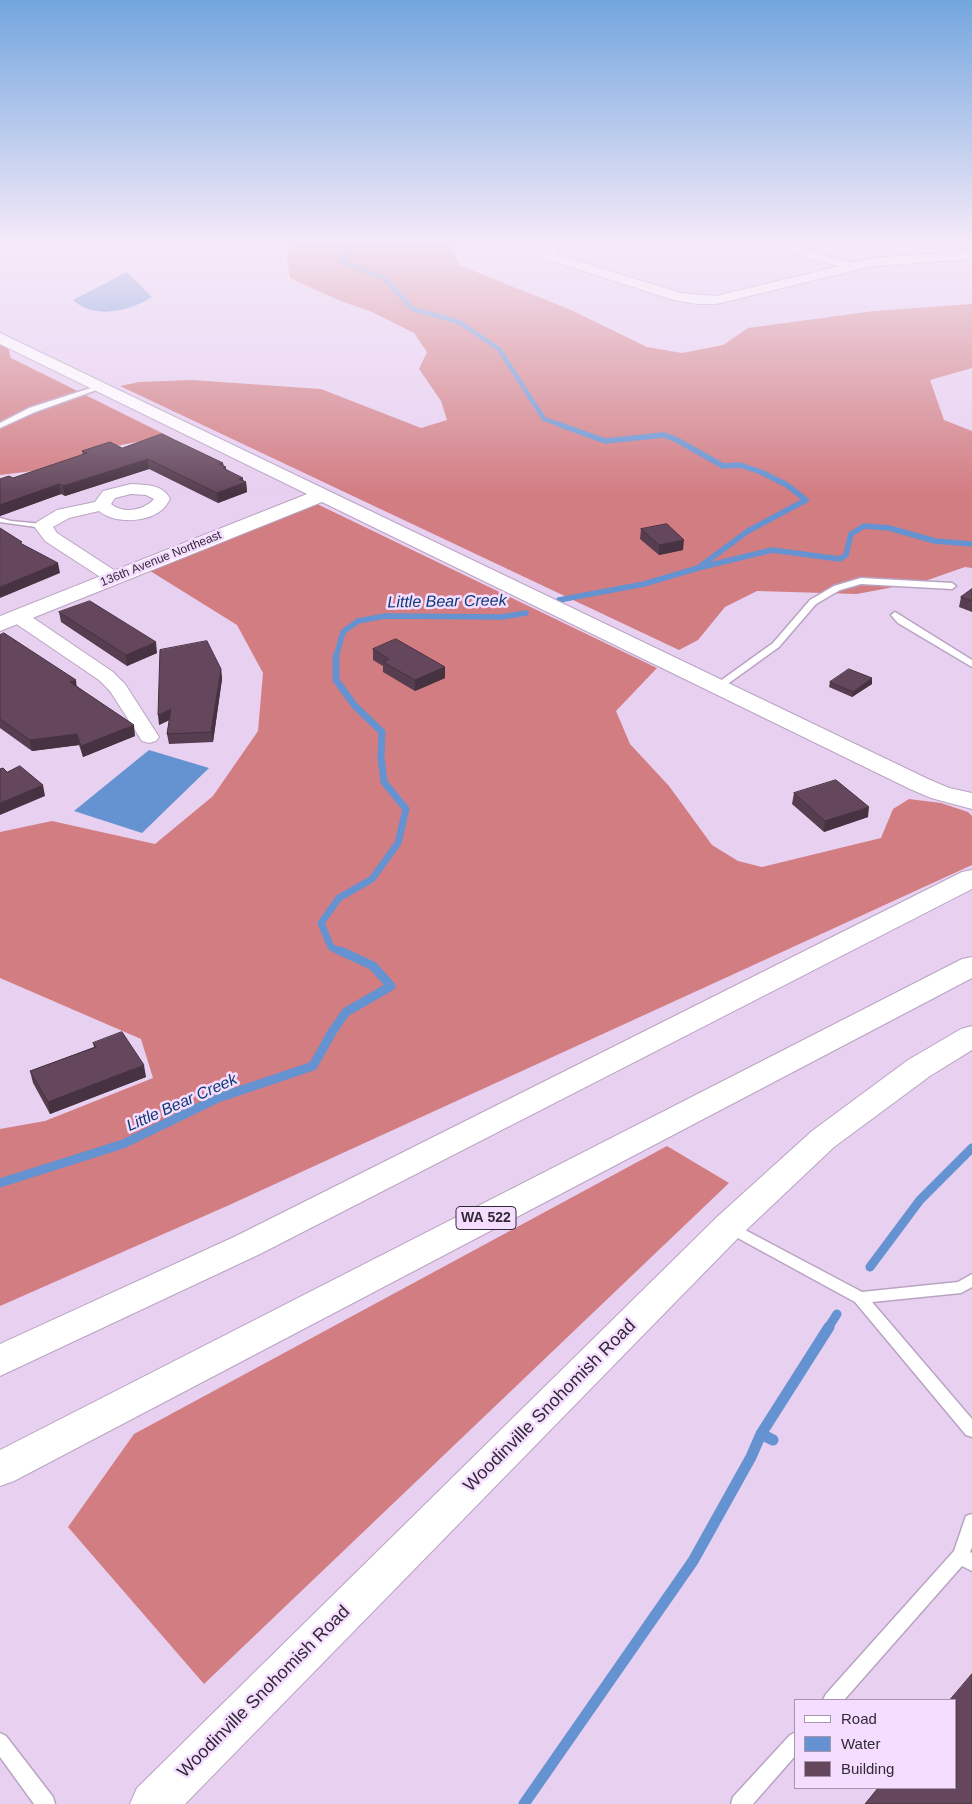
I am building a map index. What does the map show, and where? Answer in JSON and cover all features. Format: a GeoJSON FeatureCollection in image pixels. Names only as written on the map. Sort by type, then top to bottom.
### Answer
{"type":"FeatureCollection","features":[{"type":"Feature","properties":{"kind":"main road"},"geometry":{"type":"LineString","coordinates":[[0,338],[919,784],[940,793],[972,801]]}},
{"type":"Feature","properties":{"kind":"main road","name":"136th Avenue Northeast"},"geometry":{"type":"LineString","coordinates":[[0,624],[322,495]]}},
{"type":"Feature","properties":{"kind":"main road"},"geometry":{"type":"LineString","coordinates":[[0,1361],[248,1245],[972,878]]}},
{"type":"Feature","properties":{"kind":"main road","name":"WA 522"},"geometry":{"type":"LineString","coordinates":[[0,1469],[972,966]]}},
{"type":"Feature","properties":{"kind":"main road","name":"Woodinville Snohomish Road"},"geometry":{"type":"LineString","coordinates":[[153,1804],[729,1226],[823,1139],[919,1068],[972,1036]]}},
{"type":"Feature","properties":{"kind":"street"},"geometry":{"type":"LineString","coordinates":[[102,505],[63,514],[43,526],[51,537],[114,578]]}},
{"type":"Feature","properties":{"kind":"street"},"geometry":{"type":"LineString","coordinates":[[19,617],[106,676],[118,688],[149,737]]}},
{"type":"Feature","properties":{"kind":"lane"},"geometry":{"type":"LineString","coordinates":[[0,426],[32,410],[100,387]]}},
{"type":"Feature","properties":{"kind":"lane"},"geometry":{"type":"LineString","coordinates":[[0,520],[43,526]]}},
{"type":"Feature","properties":{"kind":"lane"},"geometry":{"type":"LineString","coordinates":[[719,686],[776,645],[813,602],[837,588],[861,581],[952,586]]}},
{"type":"Feature","properties":{"kind":"lane"},"geometry":{"type":"LineString","coordinates":[[895,615],[901,621],[972,664]]}},
{"type":"Feature","properties":{"kind":"lane"},"geometry":{"type":"LineString","coordinates":[[729,1226],[860,1298],[972,1430]]}},
{"type":"Feature","properties":{"kind":"lane"},"geometry":{"type":"LineString","coordinates":[[860,1298],[961,1287],[972,1280]]}},
{"type":"Feature","properties":{"kind":"lane"},"geometry":{"type":"LineString","coordinates":[[833,1699],[967,1559],[972,1521]]}},
{"type":"Feature","properties":{"kind":"lane"},"geometry":{"type":"LineString","coordinates":[[0,1742],[46,1804]]}},
{"type":"Feature","properties":{"kind":"lane"},"geometry":{"type":"LineString","coordinates":[[740,1804],[794,1743]]}},
{"type":"Feature","properties":{"kind":"shaded area"},"geometry":{"type":"Polygon","coordinates":[[[400,326],[604,326],[647,347],[682,353],[723,345],[748,328],[761,326],[972,326],[972,368],[930,380],[944,420],[972,431],[972,568],[965,567],[925,581],[857,594],[757,591],[725,607],[698,640],[679,650],[120,386],[139,382],[192,380],[321,389],[421,428],[447,420],[441,401],[419,369],[427,352],[414,333],[400,326]]]}},
{"type":"Feature","properties":{"kind":"shaded area"},"geometry":{"type":"Polygon","coordinates":[[[6,341],[11,358],[172,438],[137,442],[90,451],[49,469],[0,475],[0,343],[6,341]]]}},
{"type":"Feature","properties":{"kind":"shaded area"},"geometry":{"type":"Polygon","coordinates":[[[315,503],[657,668],[616,711],[630,744],[669,786],[712,845],[738,861],[762,867],[881,838],[893,809],[909,799],[941,803],[968,812],[972,816],[972,865],[227,1206],[0,1306],[0,1129],[45,1121],[153,1078],[141,1039],[0,978],[0,832],[52,821],[155,844],[213,796],[258,731],[263,673],[237,625],[147,569],[315,503]]]}},
{"type":"Feature","properties":{"kind":"shaded area"},"geometry":{"type":"Polygon","coordinates":[[[667,1146],[729,1183],[204,1684],[68,1527],[134,1434],[667,1146]]]}},
{"type":"Feature","properties":{"kind":"water"},"geometry":{"type":"Polygon","coordinates":[[[149,750],[209,768],[142,833],[74,811],[149,750]]]}},
{"type":"Feature","properties":{"kind":"building"},"geometry":{"type":"Polygon","coordinates":[[[162,434],[223,463],[219,464],[243,478],[239,479],[246,482],[217,493],[148,459],[63,486],[59,484],[0,505],[0,479],[9,476],[13,478],[87,453],[82,451],[110,442],[122,448],[162,434]]]}},
{"type":"Feature","properties":{"kind":"building"},"geometry":{"type":"Polygon","coordinates":[[[667,524],[684,540],[659,545],[641,529],[667,524]]]}},
{"type":"Feature","properties":{"kind":"building"},"geometry":{"type":"Polygon","coordinates":[[[0,528],[22,542],[20,543],[58,563],[0,587],[0,528]]]}},
{"type":"Feature","properties":{"kind":"building"},"geometry":{"type":"Polygon","coordinates":[[[972,589],[972,601],[961,597],[972,589]]]}},
{"type":"Feature","properties":{"kind":"building"},"geometry":{"type":"Polygon","coordinates":[[[90,601],[156,642],[126,655],[59,612],[90,601]]]}},
{"type":"Feature","properties":{"kind":"building"},"geometry":{"type":"Polygon","coordinates":[[[4,633],[76,680],[70,682],[134,725],[81,746],[77,734],[30,740],[0,719],[0,635],[4,633]]]}},
{"type":"Feature","properties":{"kind":"building"},"geometry":{"type":"Polygon","coordinates":[[[396,639],[445,667],[415,680],[383,662],[389,659],[373,649],[396,639]]]}},
{"type":"Feature","properties":{"kind":"building"},"geometry":{"type":"Polygon","coordinates":[[[207,641],[221,669],[211,732],[167,734],[171,709],[158,715],[160,650],[207,641]]]}},
{"type":"Feature","properties":{"kind":"building"},"geometry":{"type":"Polygon","coordinates":[[[849,669],[872,678],[853,692],[830,682],[849,669]]]}},
{"type":"Feature","properties":{"kind":"building"},"geometry":{"type":"Polygon","coordinates":[[[20,766],[43,785],[0,803],[0,769],[3,768],[7,772],[20,766]]]}},
{"type":"Feature","properties":{"kind":"building"},"geometry":{"type":"Polygon","coordinates":[[[836,780],[869,807],[825,821],[794,793],[836,780]]]}},
{"type":"Feature","properties":{"kind":"building"},"geometry":{"type":"Polygon","coordinates":[[[122,1032],[144,1065],[48,1102],[30,1071],[96,1047],[93,1043],[122,1032]]]}},
{"type":"Feature","properties":{"kind":"building"},"geometry":{"type":"Polygon","coordinates":[[[972,1674],[972,1804],[865,1804],[877,1789],[957,1789],[957,1699],[951,1699],[972,1674]]]}},
{"type":"Feature","properties":{"kind":"waterway"},"geometry":{"type":"LineString","coordinates":[[465,326],[499,349],[544,419],[561,425]]}},
{"type":"Feature","properties":{"kind":"waterway"},"geometry":{"type":"LineString","coordinates":[[558,424],[605,441],[664,435],[677,440],[723,466],[740,465],[761,472],[787,485],[806,500],[748,531],[698,568]]}},
{"type":"Feature","properties":{"kind":"waterway","name":"Little Bear Creek"},"geometry":{"type":"LineString","coordinates":[[698,568],[772,550],[840,559],[846,555],[851,534],[864,526],[889,528],[935,541],[972,544]]}},
{"type":"Feature","properties":{"kind":"waterway","name":"Little Bear Creek"},"geometry":{"type":"LineString","coordinates":[[559,600],[644,584],[698,568]]}},
{"type":"Feature","properties":{"kind":"waterway","name":"Little Bear Creek"},"geometry":{"type":"LineString","coordinates":[[336,657],[343,632],[358,621],[385,616],[502,617],[526,613]]}},
{"type":"Feature","properties":{"kind":"waterway","name":"Little Bear Creek"},"geometry":{"type":"LineString","coordinates":[[336,657],[336,680],[355,706],[382,732],[381,757],[384,782],[406,809],[398,843],[372,879],[339,898],[321,923],[331,947],[343,953]]}},
{"type":"Feature","properties":{"kind":"waterway","name":"Little Bear Creek"},"geometry":{"type":"LineString","coordinates":[[0,1183],[123,1144],[218,1098],[313,1066],[332,1032],[346,1012],[391,986],[373,966],[341,951]]}},
{"type":"Feature","properties":{"kind":"waterway"},"geometry":{"type":"LineString","coordinates":[[870,1267],[920,1200],[972,1148]]}},
{"type":"Feature","properties":{"kind":"waterway"},"geometry":{"type":"LineString","coordinates":[[828,1328],[837,1314]]}},
{"type":"Feature","properties":{"kind":"waterway"},"geometry":{"type":"LineString","coordinates":[[761,1434],[829,1327]]}},
{"type":"Feature","properties":{"kind":"waterway"},"geometry":{"type":"LineString","coordinates":[[524,1804],[693,1561],[751,1457],[761,1434]]}},
{"type":"Feature","properties":{"kind":"waterway"},"geometry":{"type":"LineString","coordinates":[[761,1434],[773,1440]]}}]}
